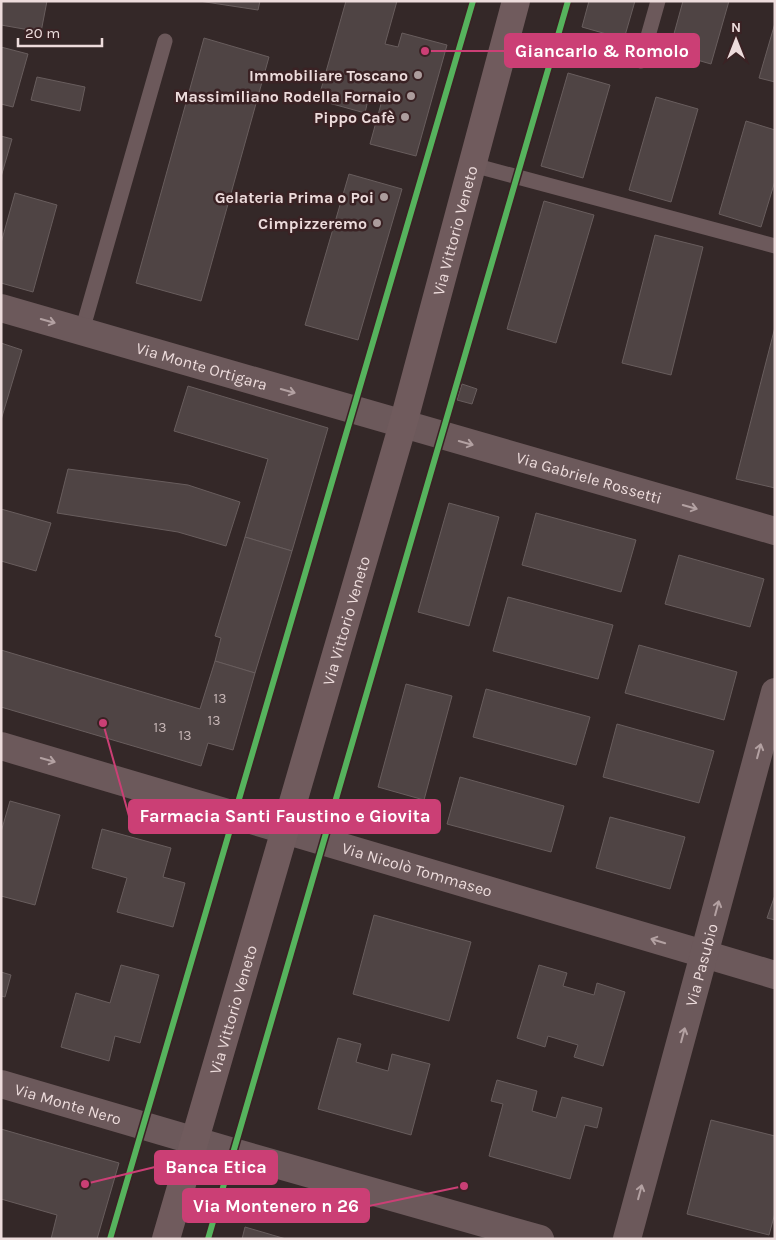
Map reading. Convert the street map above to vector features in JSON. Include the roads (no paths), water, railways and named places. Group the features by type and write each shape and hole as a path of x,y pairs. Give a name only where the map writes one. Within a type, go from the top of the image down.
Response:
{"street":[{"name":"Via Vittorio Veneto","path":"166,1239 403,424 516,1"},
{"name":"Via Monte Ortigara","path":"1,308 403,424"},
{"name":"Via Gabriele Rossetti","path":"403,424 775,531"},
{"name":"Via Pasubio","path":"627,1239 775,692"},
{"name":"Via Nicolò Tommaseo","path":"1,746 775,975"},
{"name":"Via Monte Nero","path":"1,1084 540,1239"}],"lane":[{"path":"641,61 658,1"},
{"path":"82,331 165,41"},
{"path":"473,165 775,246"}],"place":[{"name":"Giancarlo & Romolo","path":"425,51"},
{"name":"Immobiliare Toscano","path":"418,75"},
{"name":"Massimiliano Rodella Fornaio","path":"411,96"},
{"name":"Pippo Cafè","path":"405,117"},
{"name":"Gelateria Prima o Poi","path":"384,197"},
{"name":"Cimpizzeremo","path":"377,223"},
{"name":"Farmacia Santi Faustino e Giovita","path":"103,723"},
{"name":"Banca Etica","path":"85,1184"},
{"name":"Via Montenero n 26","path":"464,1186"}]}
